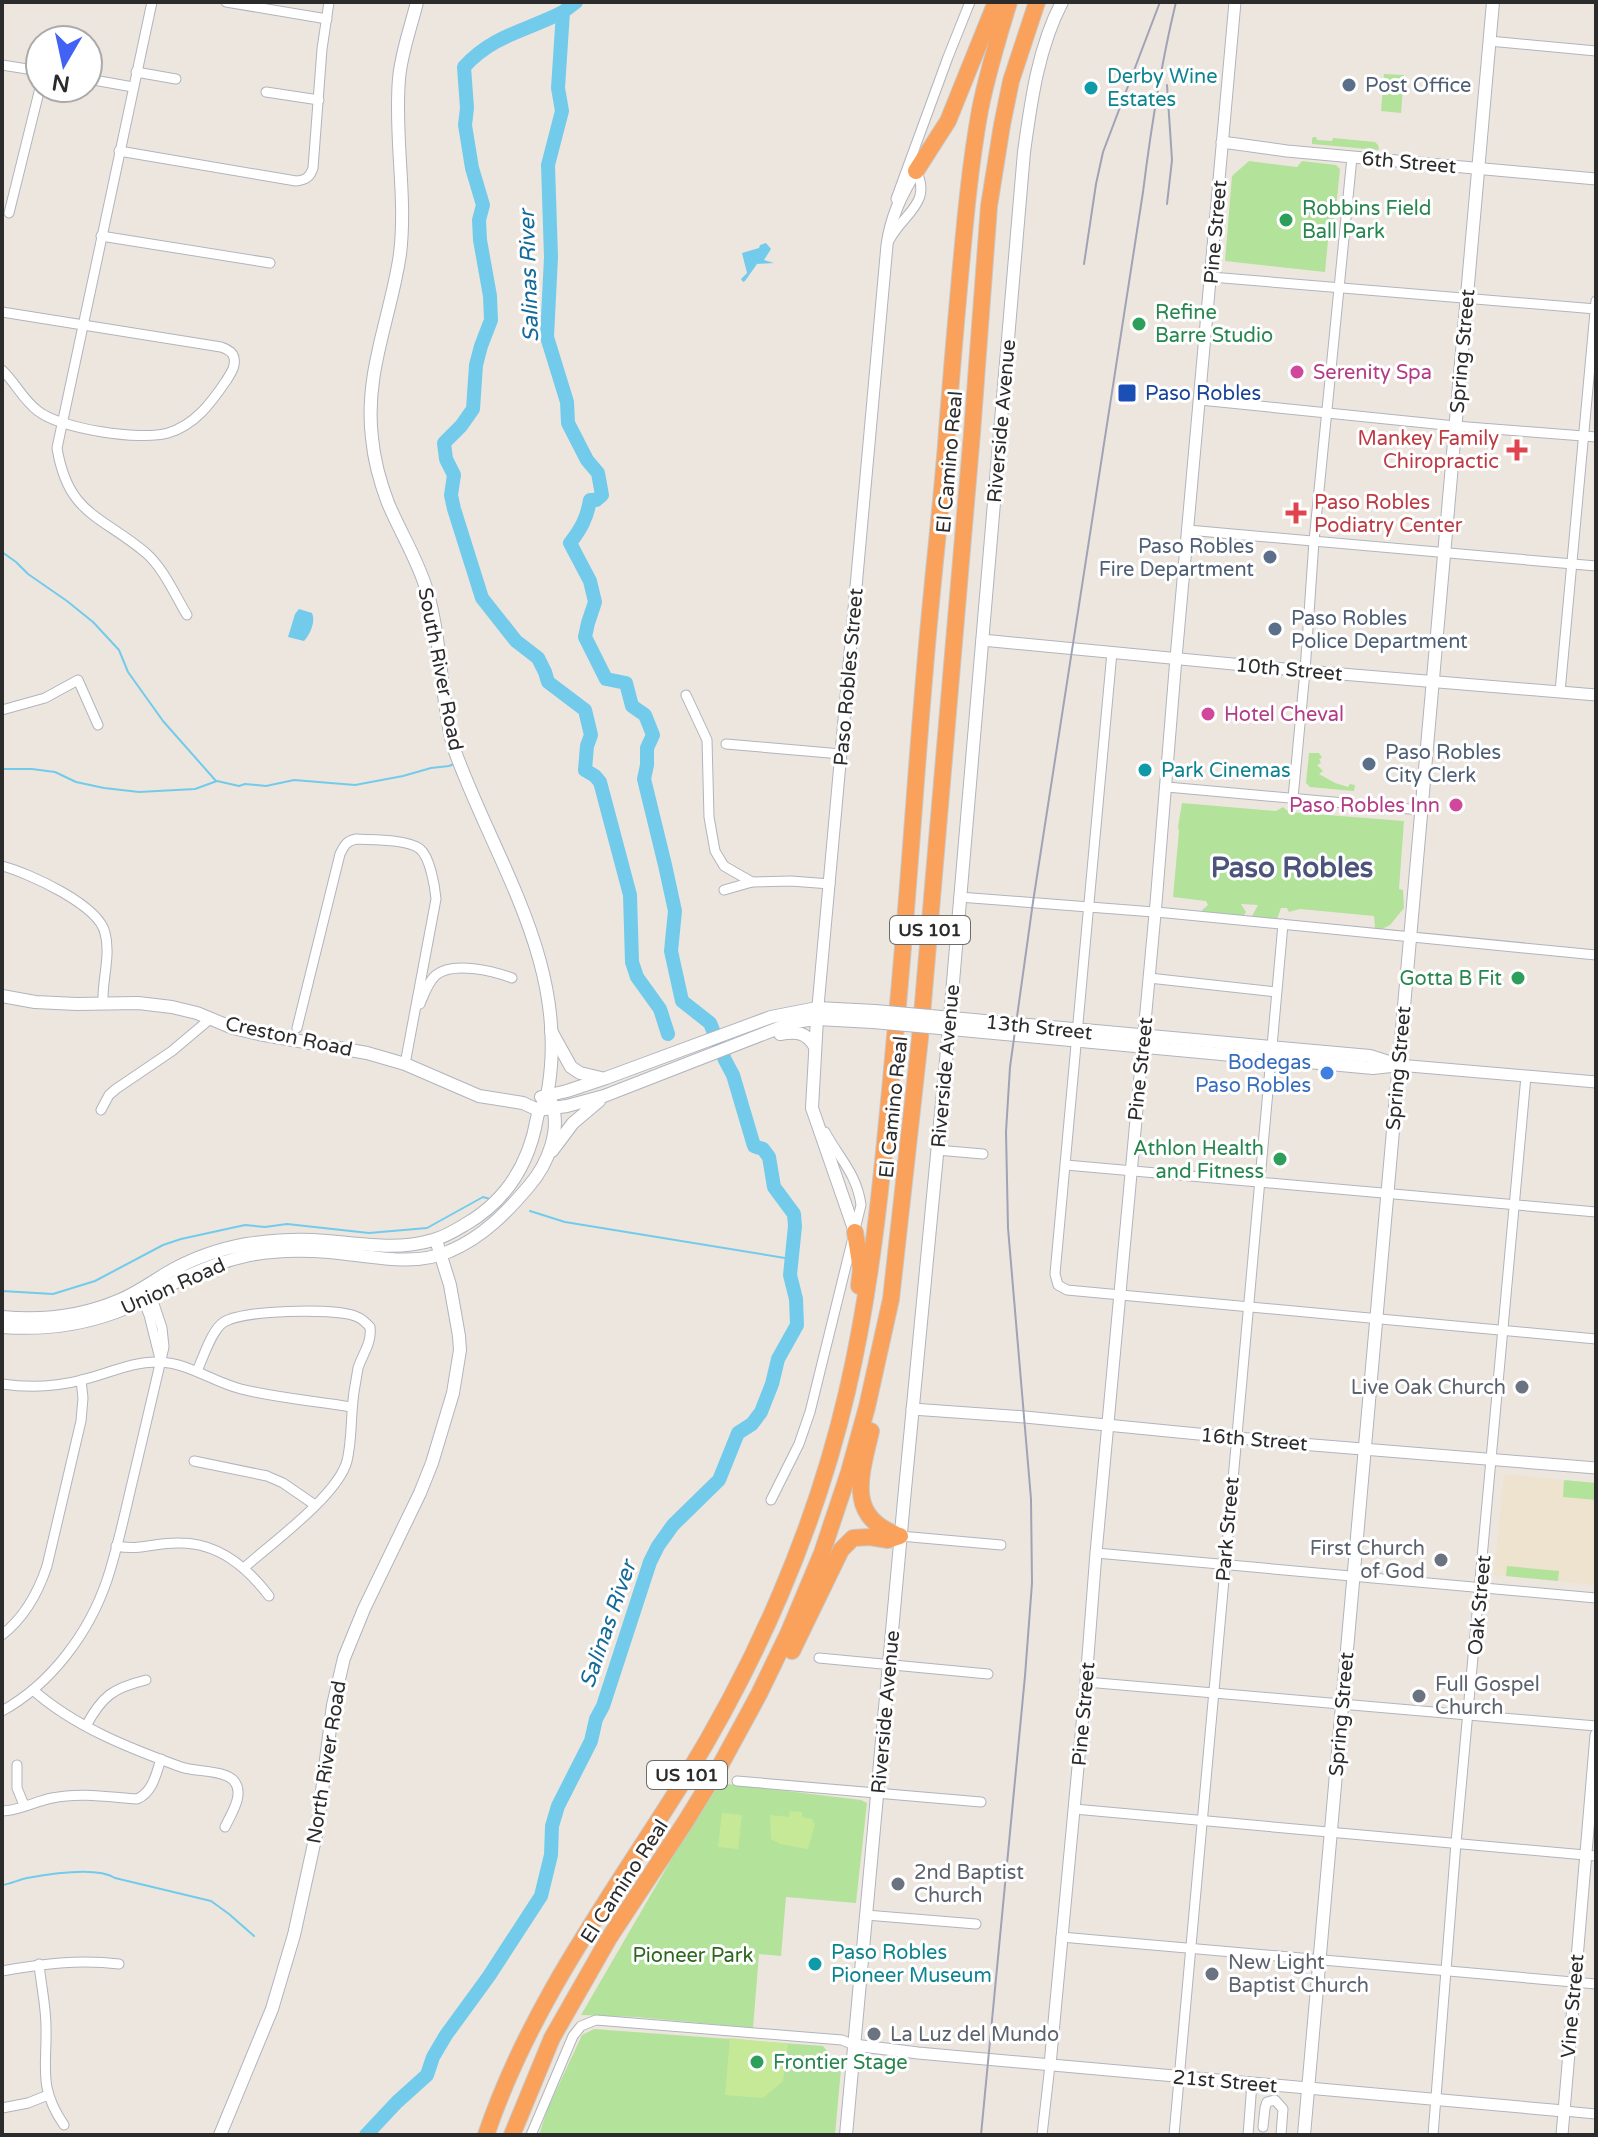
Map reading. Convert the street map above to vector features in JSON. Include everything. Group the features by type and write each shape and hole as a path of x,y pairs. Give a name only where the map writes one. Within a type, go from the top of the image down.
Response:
{"highway":[{"path":"914,163 948,121 996,2"},
{"name":"El Camino Real","path":"486,2135 521,2050 557,1978 684,1779 731,1697 788,1574 811,1513 847,1395 869,1283 877,1222 966,212 981,107 1009,2"},
{"name":"El Camino Real","path":"512,2135 552,2038 609,1938 686,1821 759,1694 822,1553 867,1407 891,1299 922,1023 989,206 1011,81 1037,2"},
{"path":"847,1395 847,1365 861,1269 855,1232"},
{"path":"891,1299 891,1334 866,1454 861,1496 866,1514 872,1521 900,1536"},
{"path":"686,1821 697,1813 748,1731 792,1651 841,1550 853,1538 888,1540 900,1536"}],"main road":[{"name":"South River Road","path":"417,2 399,80 403,218 399,256 370,392 372,441 379,478 419,569 434,613 453,746 536,943 546,978 551,1031 548,1094"},
{"name":"Riverside Avenue","path":"846,2135 949,1024 1024,152 1038,68 1062,2"},
{"name":"Spring Street","path":"1304,2135 1493,2"},
{"name":"Creston Road","path":"2,996 35,1002 151,1004 197,1013 233,1028 367,1053 405,1064 479,1096 523,1103 538,1110"},
{"name":"13th Street","path":"548,1094 567,1091 817,1014 1270,1054 1370,1056 1398,1065"},
{"name":"Paso Robles Street","path":"817,1014 812,1108 855,1232"},
{"path":"772,1027 810,1038 815,1047"},
{"name":"13th Street","path":"608,1095 772,1027"},
{"path":"551,1031 571,1067 580,1073 605,1078"},
{"path":"545,1164 553,1138 555,1116 548,1094"},
{"path":"436,1240 479,1216 508,1189 528,1154 538,1110 548,1094"},
{"name":"Creston Road","path":"523,1103 548,1094"},
{"path":"538,1110 608,1095"},
{"path":"440,1255 468,1242 499,1219 536,1178 573,1123 608,1095"},
{"name":"Union Road","path":"2,1327 45,1329 83,1323 118,1312 168,1272 209,1253 246,1244 312,1240 391,1246 436,1240"},
{"name":"North River Road","path":"220,2135 272,2009 294,1935 317,1830 333,1705 344,1658 420,1493 453,1393 460,1350 459,1336 450,1285 436,1240"},
{"name":"Union Road","path":"2,1317 61,1317 98,1309 211,1266 277,1251 401,1259 440,1255"}],"street":[{"path":"152,2 57,448 60,469 85,509 147,554 187,615"},
{"path":"226,2 327,19"},
{"path":"119,151 304,180 313,168 322,49 329,2"},
{"name":"Paso Robles Street","path":"895,210 970,2"},
{"name":"Pine Street","path":"1042,2135 1167,787 1235,2"},
{"path":"1489,41 1596,51"},
{"path":"2,65 24,68"},
{"path":"136,72 176,79"},
{"path":"104,82 133,87"},
{"path":"266,92 319,100"},
{"path":"9,213 36,104"},
{"name":"6th Street","path":"1222,142 1596,179"},
{"path":"1293,798 1314,541 1352,157"},
{"name":"Paso Robles Street","path":"817,1014 887,245 898,194 914,163"},
{"name":"Paso Robles Street","path":"887,245 897,226 917,207 921,191 914,163"},
{"path":"101,236 270,263"},
{"path":"1211,277 1596,309"},
{"path":"1560,692 1596,301"},
{"path":"2,312 221,347 234,357 233,368 207,409 169,433 150,436 133,436 62,423 38,411 2,370"},
{"path":"1200,400 1596,437"},
{"path":"1188,530 1596,566"},
{"name":"10th Street","path":"982,640 1596,695"},
{"path":"1112,652 1055,1274 1061,1288 1596,1339"},
{"path":"2,710 45,698 78,680 98,725"},
{"path":"686,695 707,740 709,817 715,851 724,866 752,882"},
{"path":"726,744 841,754"},
{"path":"1167,787 1421,810"},
{"path":"297,1028 340,854 349,840 409,844 424,853 436,899 405,1064"},
{"path":"2,866 51,887 98,917 106,935 103,1002"},
{"path":"724,890 752,882 830,884"},
{"path":"959,897 1155,912 1596,955"},
{"name":"Park Street","path":"1174,2135 1283,924"},
{"path":"414,1018 432,980 440,972 475,969 512,978"},
{"path":"1149,978 1276,992"},
{"path":"101,1110 116,1089 172,1051 210,1019"},
{"name":"13th Street","path":"1398,1065 1596,1082"},
{"name":"Oak Street","path":"1433,2135 1456,1843 1526,1076"},
{"name":"Paso Robles Street","path":"771,1500 799,1444 810,1412 861,1205 854,1176 832,1145 812,1108"},
{"path":"937,1150 983,1154"},
{"path":"1066,1165 1596,1212"},
{"name":"Paso Robles Street","path":"846,1204 849,1252"},
{"path":"2,1711 33,1690 57,1665 85,1627 101,1595 161,1362 145,1293"},
{"path":"197,1371 213,1335 224,1322 272,1312 301,1311 350,1314 360,1317 370,1327 371,1335 358,1369 351,1407 346,1464 338,1481 245,1567"},
{"path":"2,1384 24,1388 50,1386 128,1366 161,1362 197,1371 242,1389 351,1407"},
{"path":"2,1635 29,1606 47,1566 81,1421 81,1380"},
{"name":"16th Street","path":"912,1409 1596,1468"},
{"path":"194,1461 267,1476 315,1505"},
{"path":"900,1536 1001,1545"},
{"path":"116,1546 130,1549 180,1543 197,1545 228,1556 245,1567 269,1596"},
{"path":"1096,1553 1596,1598"},
{"path":"819,1658 988,1674"},
{"path":"86,1726 107,1695 123,1686 146,1680"},
{"path":"1086,1682 1596,1726"},
{"path":"33,1690 86,1726 161,1759 198,1772 230,1776 237,1783 239,1792 225,1827"},
{"name":"Vine Street","path":"1562,2135 1574,1982 1590,1856 1596,1735"},
{"path":"2,1811 78,1794 137,1799 150,1790 161,1759"},
{"path":"17,1765 17,1788 24,1805"},
{"path":"737,1781 981,1802"},
{"path":"1074,1809 1590,1856"},
{"path":"866,1915 976,1924"},
{"path":"1061,1937 1596,1984"},
{"path":"2,1971 39,1964 95,1961 119,1964"},
{"path":"39,1964 46,2023 44,2068 48,2095 64,2125"},
{"path":"531,2135 573,2036 581,2026 596,2020 842,2040 854,2045"},
{"name":"21st Street","path":"854,2045 1596,2114"},
{"path":"1248,2135 1252,2083"},
{"path":"1281,2135 1285,2086"},
{"path":"2,2108 48,2095"},
{"path":"1263,2127 1267,2102 1275,2100 1283,2109"}],"shaded area":[{"path":"1504,1474 1596,1483 1596,1585 1494,1575"}],"green space":[{"path":"1384,74 1404,75 1401,113 1381,111"},
{"path":"1316,137 1317,140 1332,141 1333,138 1375,142 1379,150 1312,144 1312,138"},
{"path":"1249,161 1297,167 1302,161 1336,165 1340,169 1335,218 1330,220 1325,272 1225,261 1232,176"},
{"path":"1309,753 1319,753 1322,758 1317,765 1323,771 1319,774 1348,787 1355,785 1354,791 1310,787 1306,783"},
{"path":"1182,803 1276,811 1283,807 1289,812 1404,821 1399,889 1403,890 1404,908 1390,925 1380,930 1375,928 1374,916 1300,909 1289,912 1287,908 1281,908 1277,919 1251,918 1258,905 1241,904 1246,912 1242,918 1221,914 1210,919 1202,910 1208,905 1206,901 1173,897"},
{"path":"1564,1480 1596,1483 1596,1500 1563,1497"},
{"path":"1507,1566 1559,1571 1558,1581 1506,1576"},
{"name":"Pioneer Park","path":"720,1783 867,1803 856,1903 786,1897 781,1956 759,1954 753,2028 581,2015 678,1848"},
{"path":"790,1811 802,1812 802,1817 812,1819 815,1824 808,1849 780,1844 771,1839 770,1815 789,1817"},
{"path":"722,1813 742,1815 738,1849 718,1847"},
{"path":"594,2029 823,2046 841,2069 835,2135 539,2135 547,2110 582,2035"},
{"name":"Frontier Stage","path":"730,2038 788,2044 783,2081 763,2098 725,2095"}],"water":[{"path":"766,243 771,249 764,260 774,263 757,264 743,282 741,279 747,273 742,253"},
{"path":"299,609 313,616 312,628 304,641 288,637"}],"waterway":[{"name":"Salinas River","path":"366,2135 427,2075 446,2035 541,1896 558,1806 591,1741 650,1562 673,1525 719,1480 738,1433 752,1424 761,1412 778,1359 797,1325 796,1299 790,1275 794,1214 774,1187 769,1157 763,1149 754,1146 733,1075 710,1023 682,1001 671,951 675,911 644,779 647,748 653,735 645,715 632,706 626,683 606,679 585,637 595,602 590,581 570,543 583,523 590,500 602,495 598,473 587,460 568,423 567,402 547,337 551,257 548,165 562,111 558,88 563,12 576,2"},
{"name":"Salinas River","path":"563,12 498,41 464,67 465,125 472,168 483,205 479,220 480,240 491,320 476,365 473,409 444,443 446,459 454,475 451,495 454,509 482,598 516,641 538,658 548,682 585,710 591,735 585,770 600,782 630,895 632,962 637,977 660,1009 668,1034"},
{"path":"2,552 93,622 119,650 128,672 163,721 216,781"},
{"path":"2,769 55,772 76,782 139,792 195,789 217,781 239,786 266,786 294,780 355,785 456,763"},
{"path":"2,1291 53,1294 95,1281 163,1245 245,1225 265,1227 287,1224 369,1233 427,1228 483,1197 490,1199"},
{"path":"530,1211 565,1222 791,1259"},
{"path":"2,1885 60,1873 107,1874 211,1901 254,1936"}],"railway":[{"path":"1084,264 1103,152 1160,2"},
{"path":"981,2135 1032,1583 1031,1499 1008,1228 1006,1132 1010,1067 1153,120 1176,2"},
{"path":"1167,85 1172,160 1167,204"}],"place":[{"name":"Post Office","path":"1349,85"},
{"name":"Derby Wine Estates","path":"1091,88"},
{"name":"Robbins Field Ball Park","path":"1286,220"},
{"name":"Refine Barre Studio","path":"1139,324"},
{"name":"Serenity Spa","path":"1297,372"},
{"name":"Paso Robles","path":"1127,393"},
{"name":"Mankey Family Chiropractic","path":"1517,450"},
{"name":"Paso Robles Podiatry Center","path":"1296,513"},
{"name":"Paso Robles Fire Department","path":"1270,557"},
{"name":"Paso Robles Police Department","path":"1275,629"},
{"name":"Hotel Cheval","path":"1208,714"},
{"name":"Paso Robles City Clerk","path":"1369,764"},
{"name":"Park Cinemas","path":"1145,770"},
{"name":"Paso Robles Inn","path":"1456,805"},
{"name":"Gotta B Fit","path":"1518,978"},
{"name":"Bodegas Paso Robles","path":"1327,1073"},
{"name":"Athlon Health and Fitness","path":"1280,1159"},
{"name":"Live Oak Church","path":"1522,1387"},
{"name":"First Church of God","path":"1441,1560"},
{"name":"Full Gospel Church","path":"1419,1696"},
{"name":"2nd Baptist Church","path":"898,1884"},
{"name":"Paso Robles Pioneer Museum","path":"815,1964"},
{"name":"New Light Baptist Church","path":"1212,1974"},
{"name":"La Luz del Mundo","path":"874,2034"},
{"name":"Frontier Stage","path":"757,2062"}],"district":[{"name":"Paso Robles","path":"1292,867"}]}
